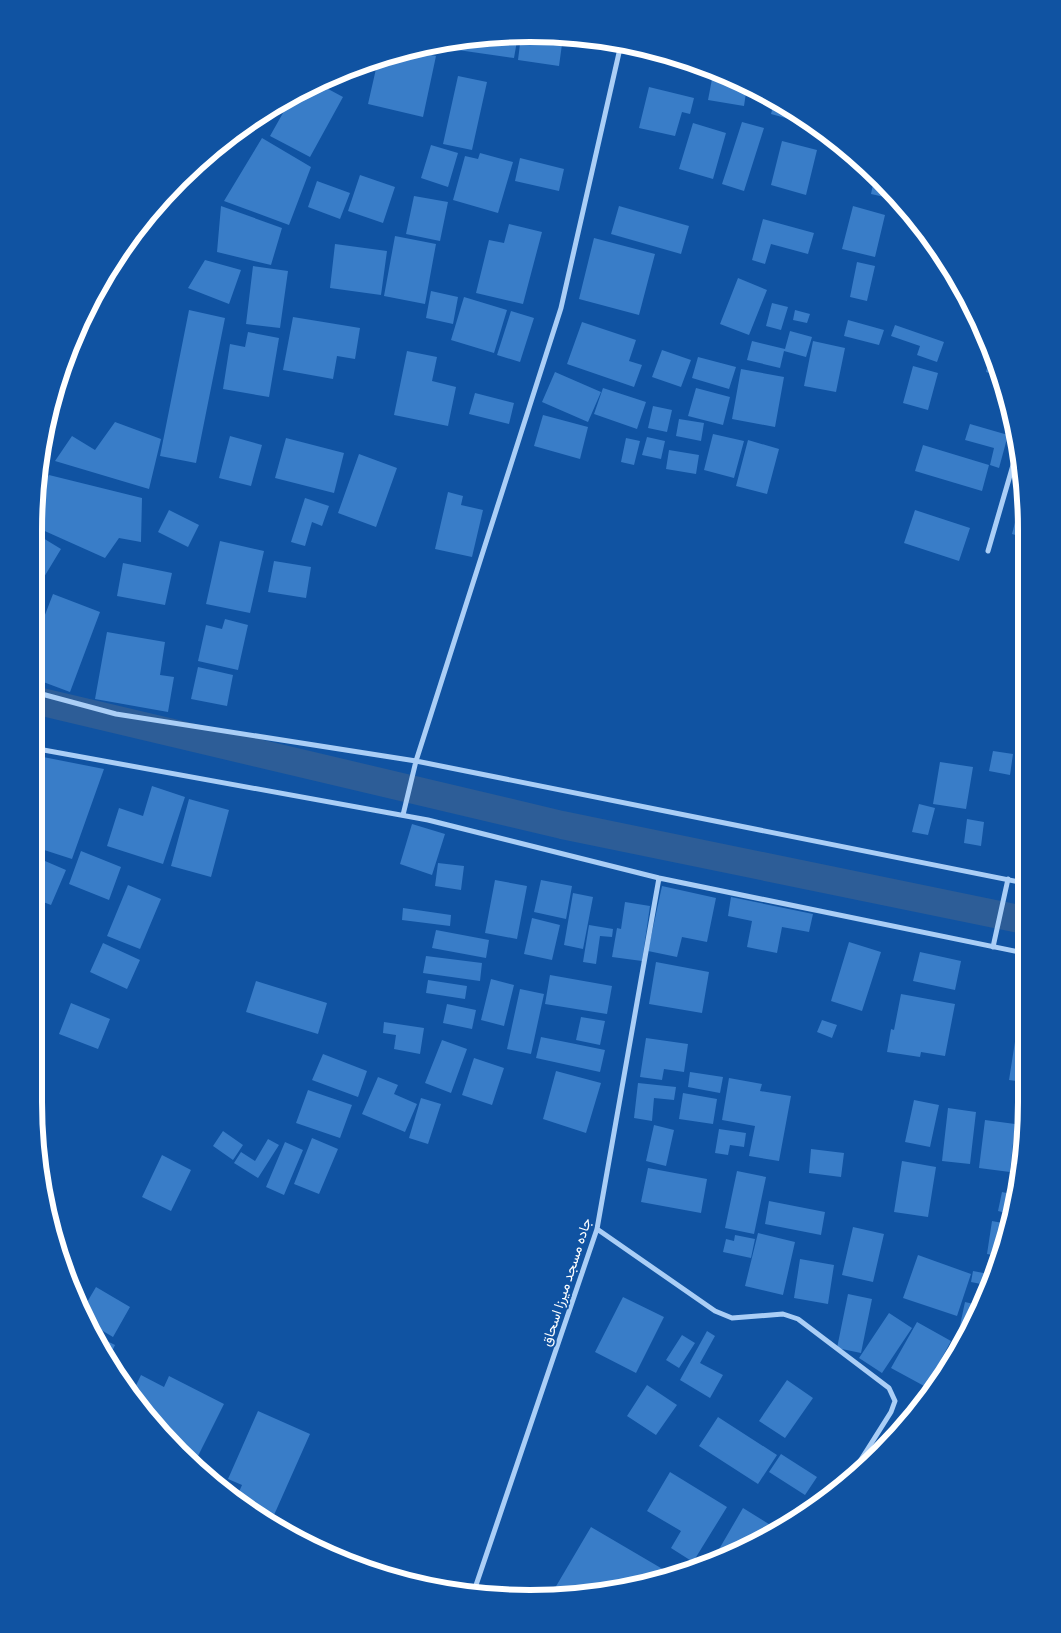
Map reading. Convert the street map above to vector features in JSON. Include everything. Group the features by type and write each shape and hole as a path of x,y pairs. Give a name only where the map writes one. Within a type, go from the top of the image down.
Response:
{"street":[{"path":"403,815 416,761 561,308 619,51"},
{"path":"988,551 1013,464"},
{"path":"42,694 116,714 416,761 1018,882"},
{"path":"42,750 428,820 658,878 1018,952"},
{"name":"جاده مسجد ميرزا اسحاق","path":"476,1587 597,1229 658,878"},
{"path":"993,947 1008,879"},
{"path":"597,1229 715,1311 732,1318 783,1314 798,1319 889,1388 895,1400 891,1412 859,1463"}],"building":[{"path":"517,43 514,58 453,49"},
{"path":"520,43 562,44 559,66 518,60"},
{"path":"426,54 436,56 423,117 368,104 376,67"},
{"path":"458,76 487,82 472,150 443,144"},
{"path":"712,79 746,93 744,106 708,100"},
{"path":"649,87 694,98 690,114 682,112 675,136 639,128"},
{"path":"326,88 343,97 310,157 270,136 285,109 315,93"},
{"path":"773,107 794,120 771,114"},
{"path":"742,122 764,128 744,191 722,184"},
{"path":"693,123 726,133 713,179 679,169"},
{"path":"262,138 311,167 289,225 224,201"},
{"path":"782,141 817,150 806,195 771,185"},
{"path":"431,145 458,153 448,187 421,178"},
{"path":"480,153 513,162 498,213 453,200 465,156 478,159"},
{"path":"520,158 564,169 559,191 515,181"},
{"path":"360,175 395,187 383,223 348,211"},
{"path":"317,181 350,193 340,219 308,207"},
{"path":"873,183 887,198 871,194"},
{"path":"414,196 448,202 440,241 406,234"},
{"path":"221,206 282,228 271,265 217,252"},
{"path":"619,206 689,226 681,254 611,234"},
{"path":"853,206 885,215 875,257 842,249"},
{"path":"763,219 814,233 808,254 771,244 765,264 752,260"},
{"path":"509,224 542,232 523,304 476,293 489,240 504,243"},
{"path":"395,236 436,244 425,304 384,296"},
{"path":"594,238 655,254 639,315 579,299"},
{"path":"335,244 387,251 381,295 330,288"},
{"path":"205,260 241,270 229,304 188,288"},
{"path":"857,262 875,266 867,301 850,297"},
{"path":"253,266 288,271 280,328 246,324"},
{"path":"738,278 767,290 749,335 720,324"},
{"path":"431,291 458,297 453,324 426,318"},
{"path":"464,297 507,310 494,353 451,340"},
{"path":"772,303 788,307 781,330 766,326"},
{"path":"189,310 225,318 196,463 160,456"},
{"path":"795,310 810,314 807,323 793,320"},
{"path":"511,311 534,318 520,362 497,355"},
{"path":"293,317 360,328 355,359 337,356 333,379 283,370"},
{"path":"848,320 884,330 879,345 844,336"},
{"path":"582,322 636,340 629,361 642,365 634,387 567,364"},
{"path":"895,325 944,342 937,362 917,355 920,346 891,336"},
{"path":"790,331 812,337 806,357 784,351 780,368 747,360 752,341 785,349"},
{"path":"248,332 279,338 269,397 223,389 230,344 245,347"},
{"path":"813,341 845,348 836,392 804,386"},
{"path":"662,350 691,360 681,387 652,377"},
{"path":"407,351 437,357 432,381 456,387 448,426 394,415"},
{"path":"698,357 736,367 729,389 692,378"},
{"path":"988,362 993,374 986,372"},
{"path":"913,366 938,373 928,410 903,403"},
{"path":"741,369 784,377 775,427 732,419"},
{"path":"555,372 601,392 588,422 542,402"},
{"path":"603,388 646,402 637,429 594,414"},
{"path":"696,388 730,397 723,425 688,416"},
{"path":"475,393 514,403 509,424 469,414"},
{"path":"653,406 672,410 667,432 648,428"},
{"path":"543,415 588,427 580,459 534,446"},
{"path":"679,419 704,423 701,441 676,436"},
{"path":"115,422 161,439 149,489 55,461 72,436 95,450"},
{"path":"970,424 1008,435 999,468 990,465 994,448 965,440"},
{"path":"713,434 744,441 734,478 704,470"},
{"path":"230,436 262,445 251,486 219,478"},
{"path":"647,437 665,441 661,459 642,455"},
{"path":"286,438 344,453 334,493 275,478"},
{"path":"626,438 640,441 634,465 621,462"},
{"path":"748,440 779,449 767,494 736,486"},
{"path":"923,445 989,465 982,491 915,471"},
{"path":"669,450 699,455 696,474 666,469"},
{"path":"359,454 397,468 376,527 338,513"},
{"path":"49,475 142,498 141,542 119,538 105,558 42,530 46,480"},
{"path":"448,492 463,496 461,505 483,510 472,557 435,549"},
{"path":"305,498 329,506 322,526 312,522 305,546 291,542"},
{"path":"169,510 199,525 188,547 158,532"},
{"path":"915,510 970,528 959,561 904,543"},
{"path":"1017,513 1018,536 1012,534"},
{"path":"42,537 61,549 42,580"},
{"path":"220,541 264,551 250,613 206,604"},
{"path":"274,561 311,567 306,598 268,592"},
{"path":"123,563 172,573 165,605 117,596"},
{"path":"53,594 100,612 70,692 42,682 42,623"},
{"path":"225,619 248,625 238,670 198,661 206,625 222,629"},
{"path":"107,632 165,642 160,675 174,677 168,712 95,699"},
{"path":"198,667 233,675 227,706 191,699"},
{"path":"993,751 1013,754 1010,775 989,771"},
{"path":"42,757 104,769 72,859 42,849"},
{"path":"940,762 973,767 966,809 933,804"},
{"path":"152,786 185,797 163,864 107,846 119,808 143,816"},
{"path":"189,799 229,810 211,877 171,866"},
{"path":"919,804 935,808 928,835 912,832"},
{"path":"967,819 984,822 981,846 964,843"},
{"path":"412,824 445,834 432,875 400,864"},
{"path":"81,851 121,867 109,900 69,884"},
{"path":"42,860 66,870 51,905 42,902"},
{"path":"438,863 464,866 461,890 435,886"},
{"path":"495,880 527,886 517,939 485,933"},
{"path":"541,880 572,886 566,919 534,912"},
{"path":"128,885 161,899 140,949 107,936"},
{"path":"662,886 716,898 707,942 682,937 677,957 648,951"},
{"path":"573,893 593,897 583,949 564,945"},
{"path":"731,897 813,914 809,932 782,927 777,953 747,947 752,921 728,916"},
{"path":"625,902 650,906 642,961 612,957 617,928 621,929"},
{"path":"403,908 451,915 450,926 402,920"},
{"path":"532,918 560,925 552,960 524,954"},
{"path":"589,925 613,929 612,937 600,936 596,964 583,962"},
{"path":"436,930 489,940 486,958 432,948"},
{"path":"849,942 881,952 862,1011 831,1001"},
{"path":"103,943 140,960 127,989 90,972"},
{"path":"920,952 961,961 955,990 913,981"},
{"path":"426,956 482,963 480,981 423,973"},
{"path":"656,962 709,972 702,1013 649,1004"},
{"path":"550,975 612,986 607,1014 545,1004"},
{"path":"491,979 514,985 504,1026 481,1020"},
{"path":"428,980 467,986 465,999 426,993"},
{"path":"256,981 327,1003 318,1034 246,1012"},
{"path":"520,989 544,994 531,1054 507,1049"},
{"path":"901,994 955,1004 945,1056 921,1052 920,1057 887,1052 891,1029 894,1030"},
{"path":"71,1003 110,1019 98,1049 59,1034"},
{"path":"447,1004 476,1010 472,1029 443,1023"},
{"path":"581,1017 605,1021 600,1045 576,1040"},
{"path":"822,1020 837,1025 832,1038 817,1032"},
{"path":"384,1022 424,1028 420,1054 394,1049 396,1035 383,1033"},
{"path":"1017,1029 1018,1081 1009,1080"},
{"path":"541,1037 605,1050 600,1072 536,1058"},
{"path":"646,1038 688,1044 684,1072 664,1069 662,1080 640,1077"},
{"path":"442,1040 467,1049 451,1093 425,1083"},
{"path":"323,1054 367,1071 358,1097 312,1080"},
{"path":"474,1058 504,1068 492,1105 462,1095"},
{"path":"556,1071 601,1083 586,1133 543,1119"},
{"path":"690,1072 723,1077 720,1093 688,1087"},
{"path":"378,1077 398,1085 394,1094 417,1104 405,1132 362,1114"},
{"path":"729,1078 762,1084 760,1091 791,1096 779,1161 749,1156 755,1126 722,1120"},
{"path":"638,1083 676,1087 674,1100 654,1098 652,1121 634,1118"},
{"path":"308,1090 352,1105 340,1138 296,1123"},
{"path":"683,1093 717,1099 713,1124 679,1119"},
{"path":"421,1098 441,1104 428,1144 409,1138"},
{"path":"914,1100 939,1105 930,1147 905,1142"},
{"path":"948,1108 976,1112 970,1164 942,1161"},
{"path":"985,1120 1015,1124 1010,1172 979,1168"},
{"path":"654,1125 674,1130 666,1166 646,1161"},
{"path":"1017,1126 1014,1166 1012,1174"},
{"path":"719,1129 746,1133 744,1147 730,1145 728,1155 715,1153"},
{"path":"223,1131 243,1145 233,1160 213,1146"},
{"path":"312,1138 338,1149 319,1194 294,1184"},
{"path":"268,1139 279,1145 258,1178 234,1163 241,1152 255,1161"},
{"path":"285,1142 303,1150 284,1195 266,1187"},
{"path":"811,1149 844,1153 841,1177 809,1173"},
{"path":"162,1155 191,1170 171,1211 142,1197"},
{"path":"902,1161 936,1167 928,1217 894,1212"},
{"path":"648,1168 707,1179 701,1213 641,1202"},
{"path":"737,1171 766,1177 754,1234 725,1228"},
{"path":"1002,1192 1010,1194 1006,1213 998,1211"},
{"path":"769,1201 825,1212 821,1235 765,1224"},
{"path":"992,1221 1003,1223 994,1255 987,1254"},
{"path":"853,1227 884,1234 873,1282 842,1275"},
{"path":"758,1233 795,1242 783,1295 745,1286"},
{"path":"735,1235 755,1239 751,1258 723,1252 726,1239 734,1241"},
{"path":"918,1255 971,1274 957,1316 903,1298"},
{"path":"800,1259 834,1265 828,1304 794,1298"},
{"path":"973,1271 987,1274 983,1284 971,1282"},
{"path":"96,1287 130,1307 113,1337 99,1329 86,1303"},
{"path":"848,1294 872,1299 861,1353 837,1348"},
{"path":"623,1297 664,1317 636,1373 595,1352"},
{"path":"965,1302 974,1304 962,1330 959,1330"},
{"path":"889,1313 912,1328 882,1373 859,1358"},
{"path":"917,1322 951,1341 926,1387 891,1368"},
{"path":"707,1331 715,1336 700,1363 723,1375 710,1398 680,1380"},
{"path":"682,1335 695,1343 679,1368 666,1360"},
{"path":"105,1340 115,1345 112,1352"},
{"path":"141,1375 164,1387 169,1376 224,1404 197,1458 185,1448 135,1388"},
{"path":"787,1380 813,1398 785,1438 759,1421"},
{"path":"647,1385 677,1405 656,1435 627,1416"},
{"path":"258,1411 310,1434 273,1517 238,1494 242,1485 228,1479"},
{"path":"718,1417 777,1455 758,1484 699,1446"},
{"path":"781,1454 817,1477 805,1495 769,1472"},
{"path":"670,1472 727,1507 693,1562 671,1548 681,1531 647,1511"},
{"path":"743,1508 772,1526 746,1540 717,1553"},
{"path":"591,1527 666,1571 626,1581 594,1586 555,1588"}],"waterway":[{"path":"42,702 562,825 1018,919"}]}
